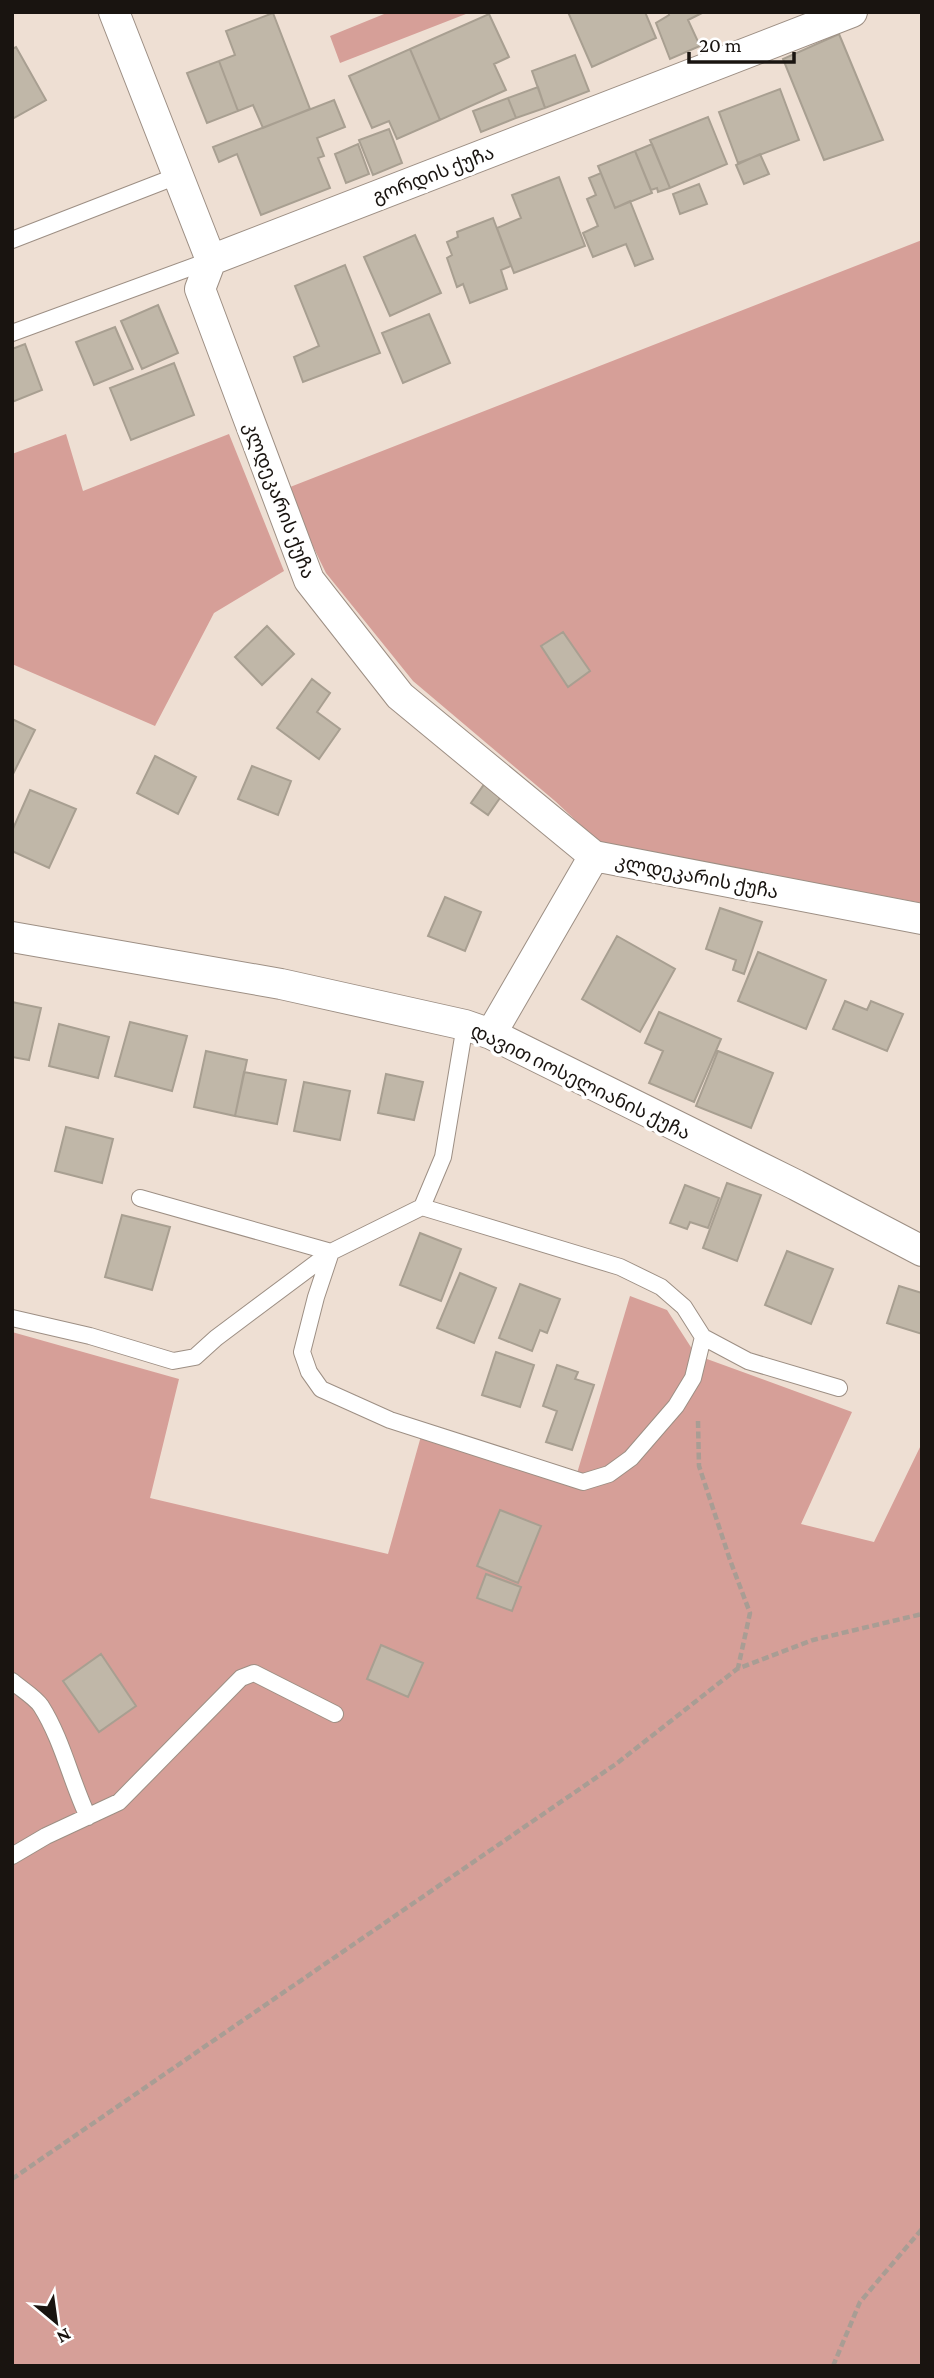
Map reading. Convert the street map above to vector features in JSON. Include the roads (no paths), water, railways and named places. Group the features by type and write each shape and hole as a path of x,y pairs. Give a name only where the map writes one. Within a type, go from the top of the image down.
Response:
{"street":[{"path":"114,12 211,260"},
{"name":"გორდის ქუჩა","path":"211,260 852,12"},
{"name":"კლდეკარის ქუჩა","path":"211,260 200,289 309,580 400,696 594,856 922,919"},
{"path":"478,1030 594,856"},
{"name":"დავით იოსელიანის ქუჩა","path":"12,937 281,984 478,1030 796,1185 922,1251"}],"lane":[{"path":"12,240 177,176"},
{"name":"გორდის ქუჩა","path":"12,333 211,260"},
{"path":"12,1318 90,1336 173,1362 195,1357 216,1338 331,1252 422,1207 443,1157 478,1030"},
{"path":"140,1198 331,1252"},
{"path":"422,1207 620,1267 661,1287 684,1307 703,1337 748,1362 839,1388"},
{"path":"331,1252 302,1352 309,1372 321,1389 390,1420 583,1482 609,1474 631,1458 676,1406 693,1378 703,1337"},
{"path":"12,1856 46,1836 119,1802 241,1678 254,1673 335,1714"},
{"path":"12,1681 40,1704 88,1817"}]}
